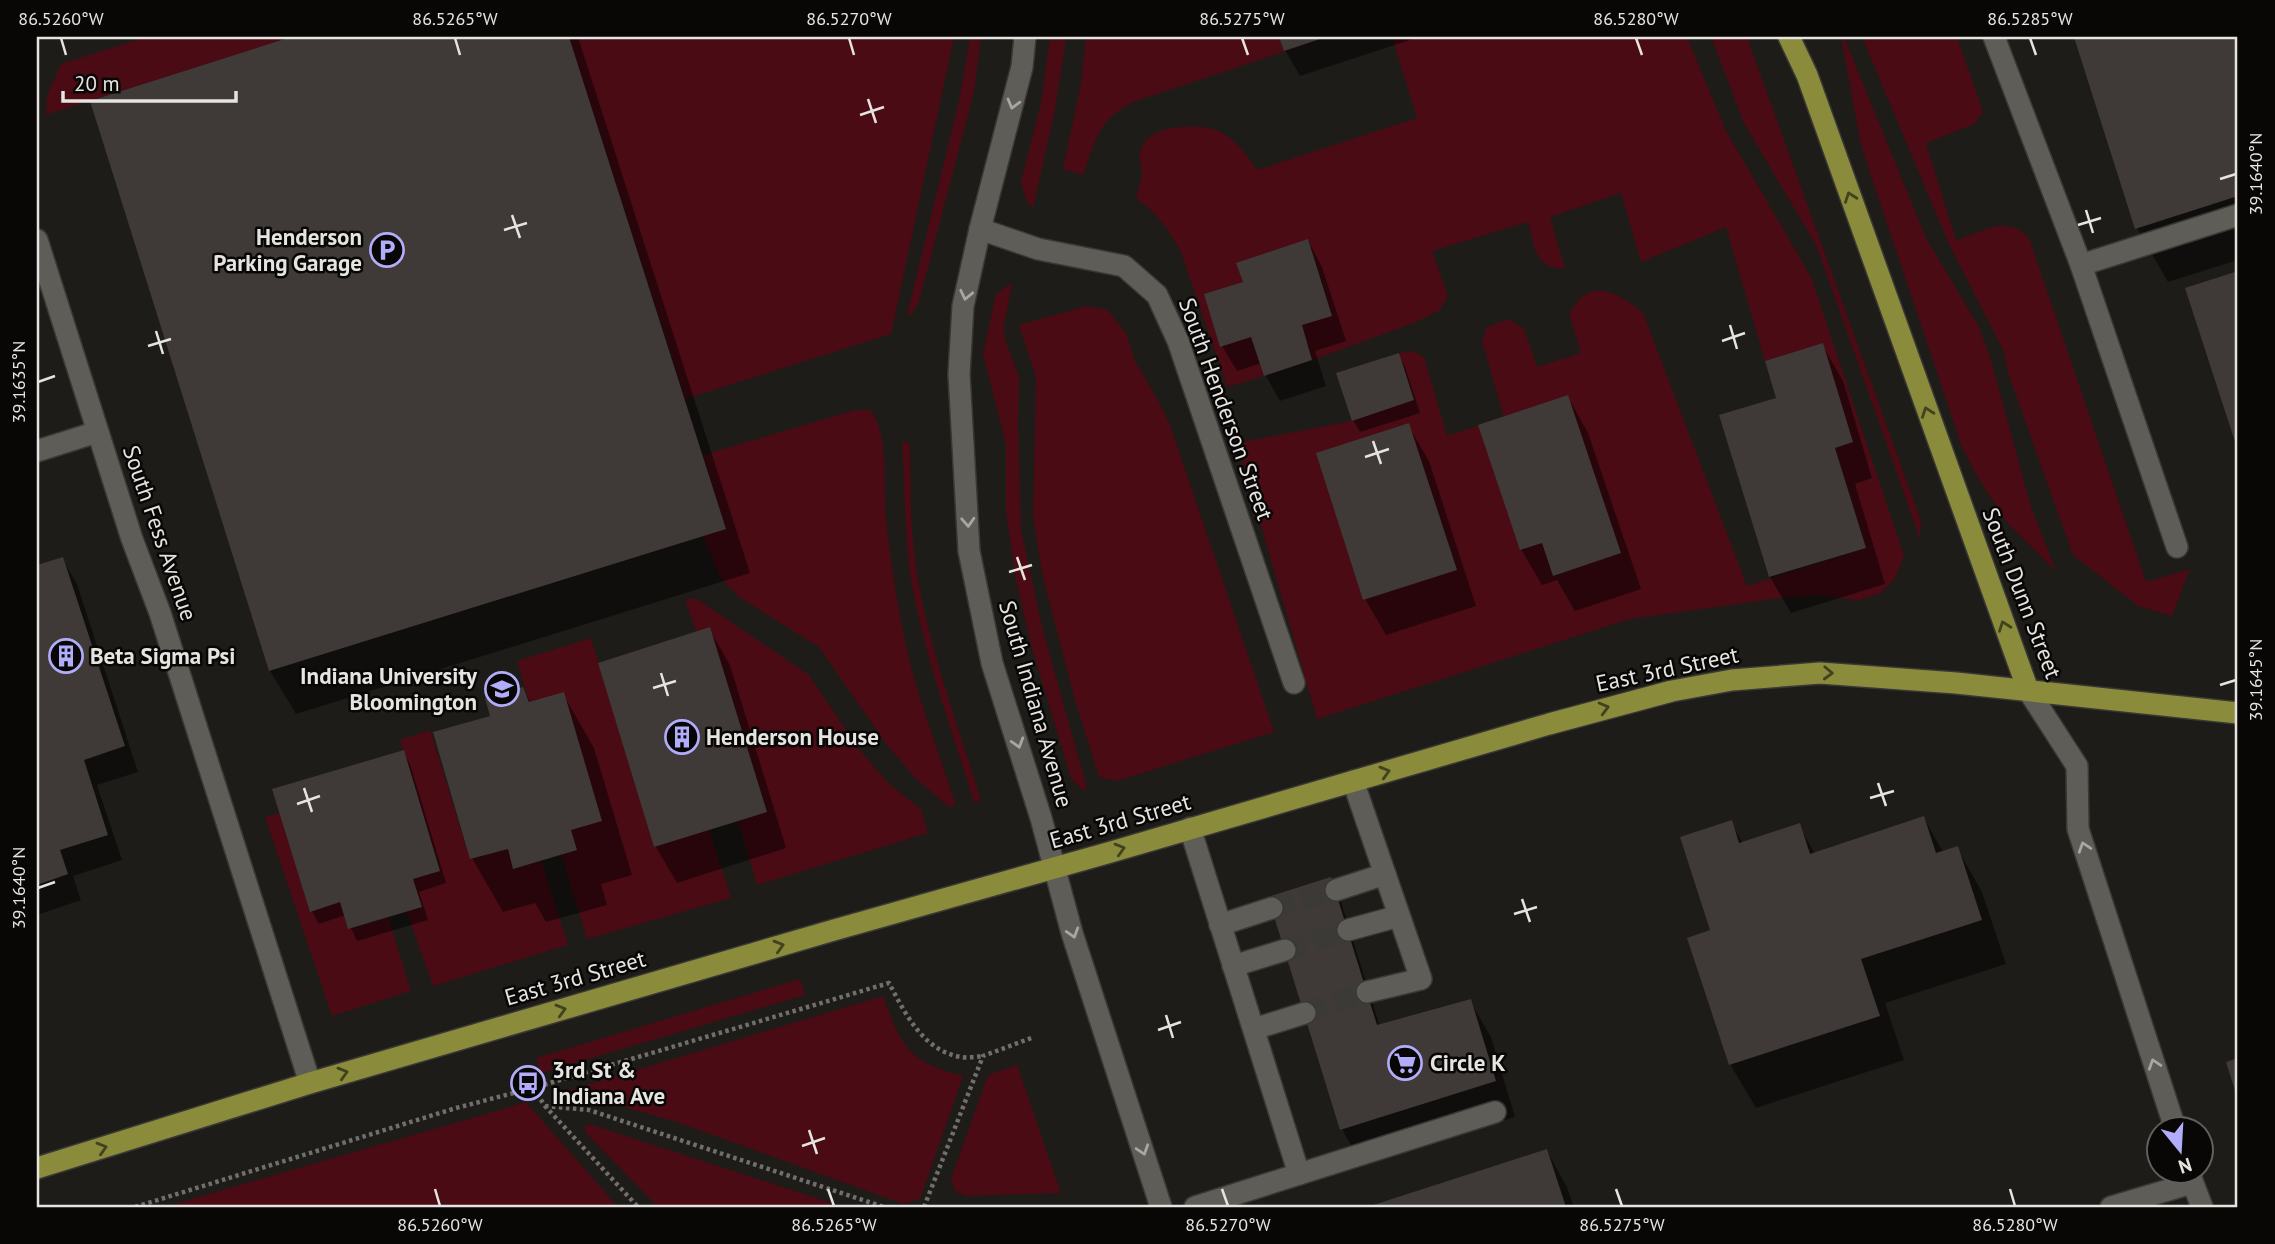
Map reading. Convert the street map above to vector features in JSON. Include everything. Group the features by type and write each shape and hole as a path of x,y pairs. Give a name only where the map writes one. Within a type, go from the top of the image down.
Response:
{"main road":[{"name":"South Dunn Street","path":"1789,37 1807,75 2028,690"},
{"name":"East 3rd Street","path":"37,1168 310,1083 1598,710 1672,691 1732,680 1820,673 2028,690 2238,713"}],"street":[{"name":"South Indiana Avenue","path":"1025,37 1023,67 980,229 963,306 959,374 969,551 992,663 1041,818 1076,946 1161,1207"},
{"path":"1994,37 2081,265 2176,547"},
{"path":"2081,265 2238,215"},
{"name":"South Henderson Street","path":"980,229 1038,249 1124,266 1157,295 1178,341 1294,683"},
{"name":"South Fess Avenue","path":"37,240 310,1083"},
{"path":"37,451 97,432"},
{"name":"South Dunn Street","path":"2028,690 2077,766 2078,829 2170,1114"},
{"path":"1353,781 1421,979 1367,992"},
{"path":"1189,828 1300,1174"},
{"path":"1336,890 1385,874"},
{"path":"1220,925 1272,908"},
{"path":"1348,930 1399,916"},
{"path":"1233,966 1285,950"},
{"path":"1254,1029 1304,1013"},
{"path":"1195,1207 1495,1112"},
{"path":"2111,1207 2172,1184"},
{"path":"2193,1184 2202,1207"}],"path":[{"path":"135,1207 442,1112 533,1088 889,983 909,1019 928,1043 960,1057 983,1056 1034,1037"},
{"path":"924,1207 983,1056"},
{"path":"533,1088 545,1105 638,1207"},
{"path":"545,1105 589,1110 884,1207"}],"shaded area":[{"path":"146,37 291,37 46,115 47,96 61,64"},
{"path":"569,37 954,37 891,334 685,399"},
{"path":"970,37 981,37 974,92 919,302 912,314 907,315 959,101"},
{"path":"1050,37 1065,37 1065,44 1055,110 1033,208 1027,202 1021,182 1041,103"},
{"path":"1086,37 1328,37 1133,102 1121,109 1099,132 1083,175 1063,169 1081,84"},
{"path":"1392,37 1687,37 1726,131 1811,277 1904,556 1894,580 1879,594 1858,600 1817,595 1780,598 1630,619 1317,719 1237,443 1352,421 1414,400 1399,353 1413,351 1424,357 1447,436 1504,417 1482,341 1487,327 1509,319 1524,329 1537,367 1581,353 1569,314 1581,298 1590,292 1615,294 1643,313 1747,586 1866,548 1835,448 1853,441 1823,344 1765,361 1726,227 1641,262 1621,193 1550,217 1565,269 1547,265 1537,255 1528,222 1432,251 1448,296 1440,310 1414,323 1312,360 1302,325 1332,315 1309,240 1237,263 1243,282 1205,294 1251,337 1264,376 1227,387 1181,252 1162,222 1136,198 1142,175 1142,146 1147,139 1166,129 1213,129 1232,139 1257,170 1417,118"},
{"path":"1711,37 1747,37 1921,521 1920,539 1817,247 1744,123"},
{"path":"1841,37 1844,37 1926,238 1979,327 1991,360 2031,507 2056,571 2009,525 1978,478 1962,447 1861,145"},
{"path":"1862,37 1957,37 1983,112 1974,124 1926,143 1956,240 2002,226 2020,231 2029,238 2146,582 2190,569 2172,616 2138,606 2073,555 2008,373 2004,352 1948,242"},
{"path":"1012,283 1004,326 1005,339 1019,377 1021,529 1043,631 1087,788 1082,790 1071,778 1032,649 1016,580 1006,512 1006,444 983,354 996,294"},
{"path":"1087,306 1108,310 1127,335 1134,359 1170,425 1274,732 1117,781 1099,777 1074,697 1042,573 1033,515 1036,377 1019,325"},
{"path":"855,410 870,410 881,433 886,519 901,619 914,678 956,805 949,807 914,777 884,741 819,647 739,597 720,577 703,535 726,528 703,455"},
{"path":"902,441 910,445 913,541 923,606 981,801 974,802 934,674 914,596 908,558"},
{"path":"697,599 809,675 858,748 889,784 921,809 928,833 757,885 738,821 766,812 685,601"},
{"path":"591,638 654,847 709,830 731,898 587,939 561,854 577,850 571,830 602,821 564,692 529,702 517,661"},
{"path":"430,730 470,859 508,849 514,869 541,861 568,945 433,986 407,912 422,907 413,879 440,870 400,740"},
{"path":"280,813 310,912 340,902 348,929 388,917 411,991 332,1016 265,817"},
{"path":"800,979 805,995 541,1073 536,1058"},
{"path":"883,996 902,1040 910,1050 930,1065 963,1076 920,1199 903,1204 677,1122 566,1091"},
{"path":"1017,1065 1061,1193 966,1196 955,1191 951,1179 988,1075"},
{"path":"526,1102 618,1207 164,1207 507,1108"},
{"path":"589,1124 844,1207 658,1207 588,1135 584,1127"}],"building":[{"name":"Henderson Parking Garage","path":"291,37 569,37 726,529 269,671 90,101"},
{"path":"1279,37 1326,37 1284,51"},
{"path":"2074,37 2238,37 2238,196 2135,229"},
{"path":"1308,239 1332,316 1302,325 1312,360 1264,376 1251,337 1220,347 1204,294 1243,282 1236,263"},
{"path":"2238,271 2238,451 2185,288"},
{"path":"1823,343 1853,442 1835,448 1866,548 1769,577 1719,415 1776,398 1765,361"},
{"path":"1399,353 1414,400 1352,421 1336,373"},
{"path":"1568,395 1621,553 1553,576 1542,543 1520,550 1478,425"},
{"path":"1409,423 1457,570 1363,600 1316,453"},
{"name":"Beta Sigma Psi","path":"63,557 125,746 84,760 108,835 60,850 68,874 37,885 37,565"},
{"name":"Henderson House","path":"710,627 767,812 654,847 598,663"},
{"path":"523,687 529,702 564,692 602,821 571,830 577,850 513,869 508,849 470,859 433,732 490,716 485,698"},
{"path":"404,750 440,871 413,879 422,907 348,929 340,902 310,912 272,789"},
{"path":"1924,816 1936,853 1958,846 1982,920 1861,959 1880,1016 1729,1065 1687,938 1710,930 1680,837 1732,820 1739,843 1800,823 1810,854"},
{"path":"1331,877 1377,1025 1471,999 1496,1081 1340,1130 1268,897"},
{"path":"2238,1058 2238,1100 2226,1062"},
{"path":"1547,1149 1566,1207 1367,1207"}],"tunnel":[{"path":"1272,908 1336,890"},
{"path":"1285,950 1348,930"},
{"path":"1305,1013 1367,992"}],"place":[{"name":"Henderson Parking Garage","path":"387,250"},
{"name":"Beta Sigma Psi","path":"66,656"},
{"name":"Indiana University Bloomington","path":"502,689"},
{"name":"Henderson House","path":"682,737"},
{"name":"Circle K","path":"1405,1063"},
{"name":"3rd St & Indiana Ave","path":"528,1083"}]}
